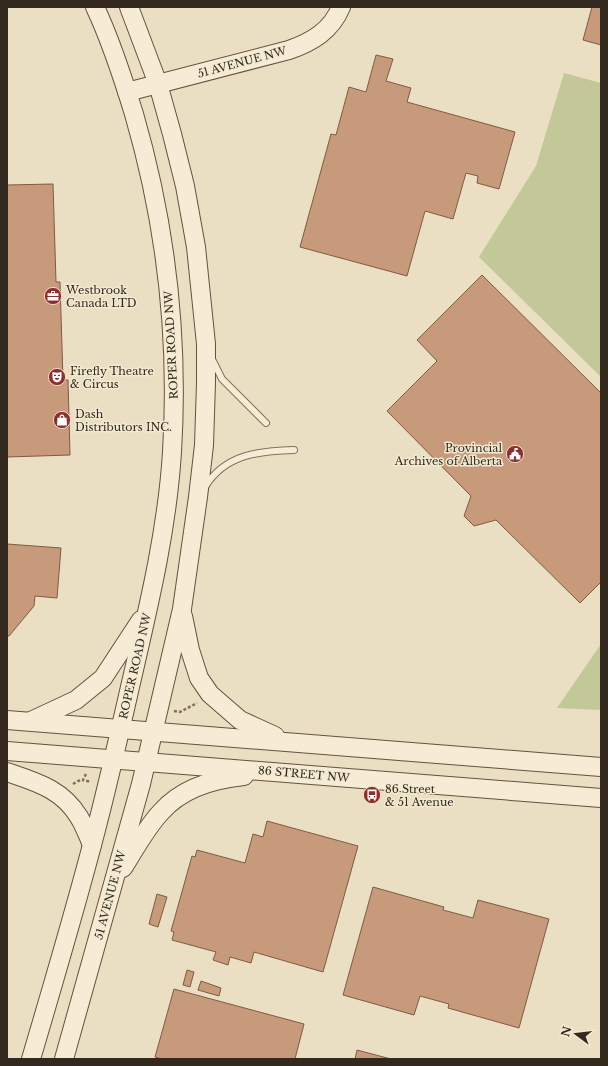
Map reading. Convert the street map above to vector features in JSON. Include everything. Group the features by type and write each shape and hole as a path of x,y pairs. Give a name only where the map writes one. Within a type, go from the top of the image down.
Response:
{"main road":[{"name":"ROPER ROAD NW","path":"95,7 127,92 146,159 162,241 170,305 174,375 172,453 167,502 148,609 113,760"},
{"path":"129,7 158,84 185,186 196,247 206,344 206,408 198,497 182,609 153,731"},
{"name":"51 AVENUE NW","path":"127,92 302,46 325,32 332,24 342,7"},
{"path":"30,722 76,700 103,678 148,609"},
{"path":"182,609 190,650 199,678 210,694 240,720 286,742"},
{"path":"7,720 601,767"},
{"name":"51 AVENUE NW","path":"64,1059 140,784 153,731"},
{"name":"86 STREET NW","path":"7,751 601,798"},
{"path":"31,1059 92,845 113,760"},
{"path":"7,772 43,784 61,796 80,818 92,845"},
{"path":"113,883 161,811 187,791 203,784 230,777 278,772"}],"lane":[{"path":"206,344 214,365 222,379 266,423"},
{"path":"198,497 215,473 234,460 261,452 294,450"}],"path":[{"path":"170,710 180,712 202,700"},
{"path":"87,772 83,780 94,782"}],"green space":[{"path":"564,73 601,83 601,377 479,257 536,166"},
{"path":"601,644 601,710 557,708"}],"building":[{"path":"592,7 601,7 601,45 583,40"},
{"path":"376,55 393,59 386,81 411,88 407,102 515,132 499,189 477,183 478,176 466,173 453,219 425,211 407,276 300,247 331,134 336,135 349,87 366,92"},
{"path":"53,184 56,282 60,282 63,380 68,380 70,455 7,457 7,185"},
{"name":"Provincial Archives of Alberta","path":"482,275 601,393 601,582 580,603 496,520 474,526 464,516 471,496 387,411 437,361 417,340"},
{"path":"7,544 61,548 57,598 35,596 34,606 9,636 7,636"},
{"path":"267,821 358,846 323,972 254,952 251,963 230,957 228,965 213,960 216,952 172,940 174,932 171,931 192,856 195,857 197,850 245,863 253,834 263,837"},
{"path":"373,887 444,907 443,910 473,918 478,900 549,919 519,1028 448,1008 449,1004 420,996 414,1015 343,995"},
{"path":"157,894 167,897 158,927 149,924"},
{"path":"187,970 194,972 190,987 183,985"},
{"path":"201,981 221,988 219,996 198,990"},
{"path":"174,989 304,1024 295,1059 162,1059 155,1057"},
{"path":"357,1050 391,1059 355,1059"}],"place":[{"name":"Westbrook Canada LTD","path":"53,296"},
{"name":"Firefly Theatre & Circus","path":"57,377"},
{"name":"Dash Distributors INC.","path":"62,420"},
{"name":"Provincial Archives of Alberta","path":"515,454"},
{"name":"86 Street & 51 Avenue","path":"372,795"}]}
